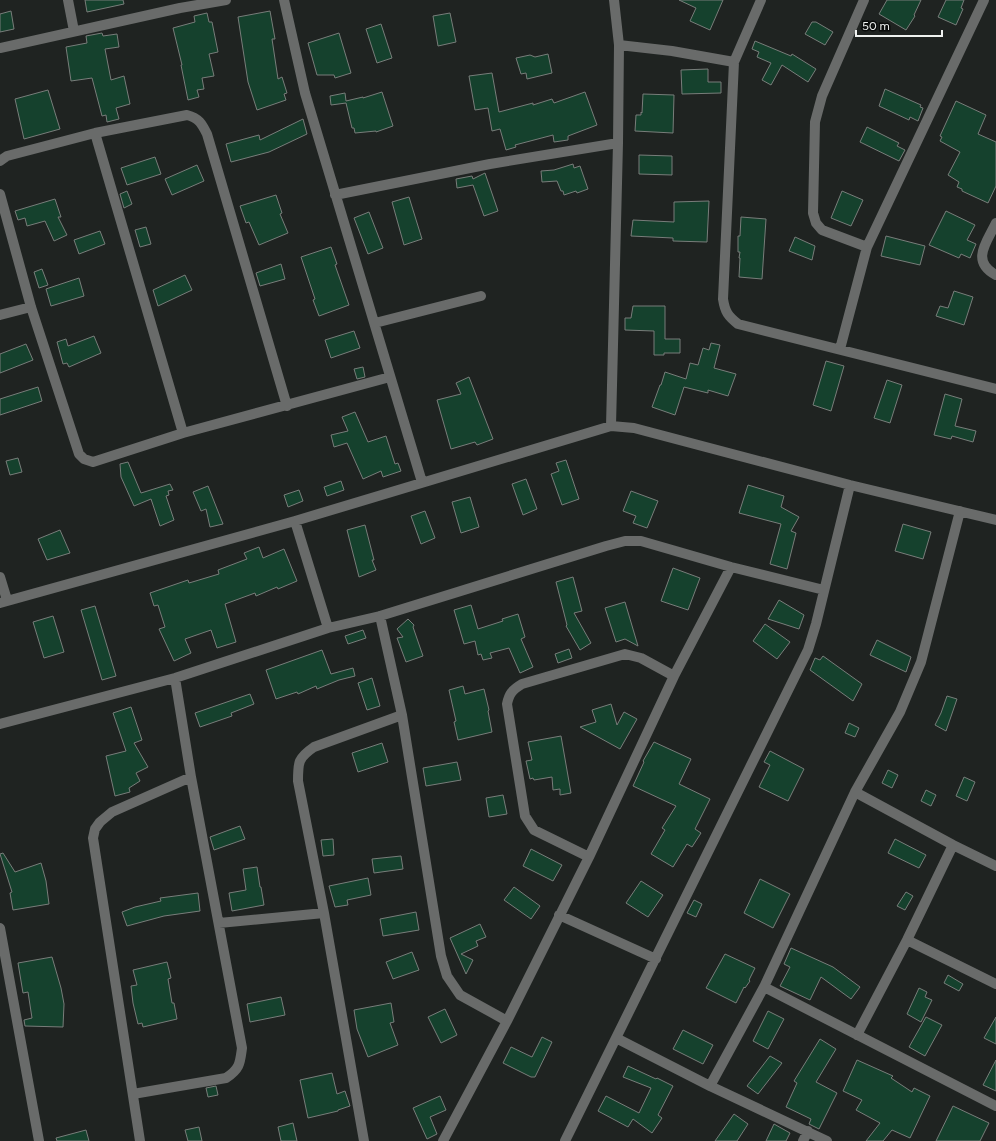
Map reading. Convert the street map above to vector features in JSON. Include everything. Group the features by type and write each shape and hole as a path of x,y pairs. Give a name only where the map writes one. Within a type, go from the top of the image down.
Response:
{"street":[{"path":"68,0 74,31"},
{"path":"0,48 179,4 226,0"},
{"path":"284,0 305,93 422,482"},
{"path":"611,426 619,45 614,0"},
{"path":"761,0 734,62 723,299 725,310 730,318 738,324 996,389"},
{"path":"864,0 825,89 818,109 815,122 813,214 816,223 822,230 867,247"},
{"path":"840,349 867,247 984,0"},
{"path":"619,45 672,51 734,62"},
{"path":"0,161 7,156 95,133 187,115 196,117 202,124 207,134 287,406"},
{"path":"95,133 183,433"},
{"path":"335,196 490,164 618,143"},
{"path":"0,194 31,308 79,454 84,459 93,462 183,433 390,377"},
{"path":"996,223 982,252 982,262 987,269 996,275"},
{"path":"375,323 481,296"},
{"path":"0,315 31,308"},
{"path":"0,577 4,601 295,521 611,426 634,428 850,485 996,520"},
{"path":"566,1141 808,650 816,624 850,485"},
{"path":"710,1086 764,987 855,792 900,712 921,662 960,511"},
{"path":"295,521 328,628"},
{"path":"0,724 175,678 328,628 380,616 625,541 641,542 731,567 824,590"},
{"path":"443,1141 507,1022 589,857 674,676 731,567"},
{"path":"380,616 402,715 441,956 447,976 460,995 507,1022"},
{"path":"589,857 534,830 529,824 525,816 506,704 508,697 512,690 522,684 625,654 641,658 674,676"},
{"path":"133,1094 226,1078 236,1072 240,1062 242,1048 175,678"},
{"path":"364,1141 324,913 298,781 298,766 303,755 314,747 402,715"},
{"path":"140,1141 93,838 95,829 100,822 112,812 192,777"},
{"path":"855,792 953,845 996,866"},
{"path":"857,1035 907,940 953,845"},
{"path":"219,924 324,913"},
{"path":"559,915 656,959"},
{"path":"0,928 39,1141"},
{"path":"907,940 996,984"},
{"path":"764,987 996,1106"},
{"path":"616,1038 710,1086 827,1141"},
{"path":"803,1141 808,1131"}],"building":[{"path":"85,0 123,0 124,4 87,12"},
{"path":"679,0 723,0 710,30 690,21 696,8"},
{"path":"887,0 921,0 914,15 915,16 906,30 879,14"},
{"path":"946,0 964,0 961,8 963,9 956,25 938,17"},
{"path":"11,11 14,29 0,32 0,14"},
{"path":"270,11 275,39 272,39 278,79 282,77 287,93 284,94 286,100 257,110 248,82 238,17"},
{"path":"207,13 209,22 212,22 218,52 209,54 214,76 202,78 204,89 197,90 199,97 188,100 182,65 173,28 195,22 194,16"},
{"path":"450,13 456,42 438,46 433,16"},
{"path":"812,22 816,22 833,32 825,45 805,34"},
{"path":"381,24 392,58 377,63 366,29"},
{"path":"102,33 103,36 117,34 119,47 105,49 111,80 124,76 130,104 116,108 119,119 107,122 106,115 102,116 92,78 71,81 66,47 87,43 86,36"},
{"path":"339,33 351,73 335,78 334,75 317,75 308,43"},
{"path":"755,41 791,56 792,54 816,69 808,82 782,65 771,85 762,80 771,63 757,57 759,52 752,49"},
{"path":"548,54 552,73 527,79 526,73 521,74 516,58 530,55 535,57"},
{"path":"708,69 708,82 721,82 721,93 682,94 681,70"},
{"path":"492,73 499,112 533,103 533,105 552,99 554,103 585,92 597,125 568,136 568,140 554,142 553,135 515,145 516,147 506,150 500,129 492,131 488,108 475,110 469,76"},
{"path":"885,89 921,105 920,107 923,108 918,121 910,117 909,120 879,106"},
{"path":"48,90 60,129 24,139 15,99"},
{"path":"382,92 393,126 376,132 355,133 354,128 352,128 346,103 331,105 330,96 345,93 346,101 363,98"},
{"path":"643,94 674,95 673,133 635,131 636,115 641,115 641,112 642,113"},
{"path":"956,101 986,115 978,134 996,142 996,186 988,203 962,191 962,189 957,187 959,182 948,175 960,152 940,141 942,137 940,136"},
{"path":"303,119 307,134 269,152 231,162 226,144 259,135 260,140"},
{"path":"867,127 899,143 897,146 905,150 899,161 860,142"},
{"path":"639,155 672,156 672,175 639,174"},
{"path":"155,157 161,174 127,185 121,168"},
{"path":"573,164 574,168 580,166 588,189 577,193 576,191 564,195 557,181 542,182 541,171 554,170"},
{"path":"197,165 204,181 172,195 165,179"},
{"path":"485,173 498,211 484,216 473,185 457,188 456,179 472,176 473,179"},
{"path":"127,191 132,204 124,208 120,194"},
{"path":"842,191 863,200 851,226 831,218"},
{"path":"276,195 282,213 280,214 288,233 259,245 249,222 246,223 240,206"},
{"path":"409,197 422,239 404,245 392,202"},
{"path":"55,199 61,217 58,217 67,235 54,241 45,221 27,226 25,218 18,220 15,211"},
{"path":"709,201 707,242 673,241 673,238 631,236 633,220 674,222 674,202"},
{"path":"946,211 975,225 967,240 976,244 970,258 961,254 959,258 929,245"},
{"path":"369,212 383,248 368,254 354,218"},
{"path":"741,217 766,219 762,279 739,277 740,252 738,252 738,236 740,236"},
{"path":"146,227 151,244 140,247 135,230"},
{"path":"100,231 105,244 79,254 74,240"},
{"path":"886,236 925,246 920,265 881,256"},
{"path":"795,237 815,246 812,260 789,251"},
{"path":"331,247 337,264 335,265 349,305 319,316 301,257"},
{"path":"281,264 285,279 260,286 256,273"},
{"path":"42,269 48,285 39,288 34,272"},
{"path":"185,275 192,290 158,306 153,290"},
{"path":"79,278 84,296 51,306 46,289"},
{"path":"954,291 973,297 964,325 936,316 940,306 948,308"},
{"path":"633,306 665,306 665,339 680,339 680,353 664,353 664,355 654,355 654,331 625,330 625,318 631,318"},
{"path":"354,331 360,348 331,358 325,340"},
{"path":"94,336 101,353 69,367 67,363 63,364 57,342 66,339 68,346"},
{"path":"711,343 720,345 714,368 736,374 728,396 708,390 708,393 684,387 675,415 652,407 665,372 686,379 690,363 698,365 703,348 709,350"},
{"path":"26,344 33,360 0,373 0,354"},
{"path":"826,361 844,366 831,411 813,405"},
{"path":"363,367 365,377 357,379 354,369"},
{"path":"469,377 493,439 477,445 475,442 451,449 437,400 461,394 456,383"},
{"path":"887,380 902,385 890,423 874,418"},
{"path":"38,387 42,401 0,415 0,399"},
{"path":"945,394 962,399 955,426 976,431 973,442 952,436 951,439 934,435"},
{"path":"355,412 368,442 386,436 395,464 398,463 401,471 383,477 381,471 363,479 347,443 334,447 331,435 348,431 342,417"},
{"path":"18,458 22,472 10,475 6,461"},
{"path":"566,460 579,499 562,505 551,474 559,471 556,463"},
{"path":"128,462 141,493 170,484 173,490 168,491 169,495 166,496 174,520 160,526 151,499 134,506 121,477 120,464"},
{"path":"526,479 537,509 523,515 512,484"},
{"path":"341,481 344,490 327,496 324,487"},
{"path":"748,485 784,496 781,507 799,517 791,531 796,533 787,569 770,564 781,524 739,513"},
{"path":"208,486 223,524 210,527 206,509 201,511 193,492"},
{"path":"299,490 303,501 288,507 284,495"},
{"path":"631,491 658,501 647,528 633,523 636,516 623,511"},
{"path":"470,497 479,527 461,533 452,502"},
{"path":"425,511 435,538 421,544 411,516"},
{"path":"903,524 931,532 923,559 895,551"},
{"path":"365,525 374,560 372,560 376,570 359,577 347,530"},
{"path":"60,530 70,553 47,560 38,539"},
{"path":"259,547 263,558 284,549 297,581 278,589 277,587 256,596 255,593 225,604 236,642 217,648 211,630 185,639 191,653 174,661 159,629 165,627 158,605 154,606 150,593 188,580 189,583 219,574 218,570 247,559 244,553"},
{"path":"673,568 700,578 688,610 661,601"},
{"path":"573,577 582,611 574,613 591,643 580,650 566,626 556,582"},
{"path":"779,600 804,615 799,629 768,619"},
{"path":"625,602 638,646 625,639 616,642 605,608"},
{"path":"471,605 478,629 503,621 502,619 518,614 525,637 521,639 533,667 520,673 509,648 490,653 492,658 483,660 481,654 478,655 475,641 464,644 454,610"},
{"path":"95,606 116,676 102,680 81,610"},
{"path":"53,616 64,652 44,658 33,622"},
{"path":"408,619 414,625 413,627 423,656 406,662 397,638 403,637 397,629"},
{"path":"765,624 790,642 777,659 753,641"},
{"path":"363,630 366,638 348,644 345,636"},
{"path":"877,640 911,657 906,672 870,655"},
{"path":"569,649 572,658 558,663 555,654"},
{"path":"322,650 331,674 353,668 355,676 339,680 317,689 316,686 298,694 297,692 276,699 266,670"},
{"path":"823,656 862,684 853,701 810,670 815,658 820,660"},
{"path":"372,678 380,706 367,710 358,683"},
{"path":"463,686 465,694 484,689 492,732 458,740 454,722 456,721 449,690"},
{"path":"250,694 254,704 231,713 232,716 200,727 195,713"},
{"path":"947,696 957,699 946,731 935,725"},
{"path":"611,704 617,725 624,712 637,719 620,749 580,727 596,722 592,710"},
{"path":"131,707 142,740 134,743 148,767 136,773 140,781 129,788 130,792 115,796 106,756 126,751 113,713"},
{"path":"849,723 859,728 855,737 845,733"},
{"path":"561,736 571,793 560,795 560,789 553,790 552,777 534,780 533,778 530,779 526,761 532,760 528,742"},
{"path":"654,742 691,759 679,784 710,799 695,829 701,833 692,847 687,844 673,867 651,854 665,830 662,828 676,806 633,786 644,762 643,761"},
{"path":"382,743 388,762 358,772 352,753"},
{"path":"770,751 804,769 788,801 759,787 770,765 764,762"},
{"path":"457,762 461,780 426,786 423,768"},
{"path":"888,770 898,775 892,788 882,783"},
{"path":"964,777 975,782 967,801 956,796"},
{"path":"926,790 936,795 931,806 921,801"},
{"path":"503,795 507,814 489,817 486,798"},
{"path":"240,826 245,839 214,850 210,837"},
{"path":"333,839 334,855 323,856 321,840"},
{"path":"895,839 926,855 919,868 888,853"},
{"path":"531,849 562,865 553,881 523,866"},
{"path":"3,853 15,872 41,863 46,881 49,904 13,910 10,893 12,892 0,854"},
{"path":"401,856 403,869 374,873 372,859"},
{"path":"257,867 264,905 232,911 229,893 246,890 243,869"},
{"path":"368,878 371,895 347,900 348,905 335,907 329,886"},
{"path":"760,879 790,894 773,928 744,913"},
{"path":"641,881 663,895 648,917 626,903"},
{"path":"514,887 540,906 531,919 504,900"},
{"path":"906,892 913,896 905,910 897,906"},
{"path":"198,893 200,911 164,916 127,926 122,912 135,907 161,901 160,898"},
{"path":"694,900 702,904 696,917 687,913"},
{"path":"416,912 419,930 383,936 380,919"},
{"path":"480,924 486,937 476,941 478,946 461,954 473,960 466,974 450,938"},
{"path":"791,948 833,967 860,987 851,999 821,977 810,1000 780,986 790,967 784,964"},
{"path":"412,952 419,970 393,979 386,962"},
{"path":"725,954 755,968 749,980 750,981 745,988 744,987 736,1003 706,988"},
{"path":"52,957 64,1004 63,1027 25,1026 24,1020 32,1018 28,992 23,993 18,963"},
{"path":"167,962 171,978 168,979 172,1003 174,1003 177,1019 143,1027 142,1023 138,1024 133,1003 131,986 137,985 133,970"},
{"path":"948,975 963,984 959,991 944,983"},
{"path":"919,988 927,992 925,997 932,1000 921,1022 907,1014"},
{"path":"281,997 285,1015 250,1022 247,1004"},
{"path":"391,1003 394,1022 390,1023 398,1045 368,1057 357,1029 354,1010"},
{"path":"445,1009 457,1035 441,1043 428,1017"},
{"path":"768,1011 784,1019 768,1049 753,1041"},
{"path":"926,1017 942,1025 925,1056 909,1047"},
{"path":"996,1017 996,1044 984,1038"},
{"path":"683,1030 713,1045 703,1064 673,1049"},
{"path":"542,1037 552,1042 535,1077 531,1077 503,1063 511,1047 532,1057"},
{"path":"820,1039 836,1049 816,1082 837,1093 819,1129 809,1124 811,1119 786,1107 797,1083 794,1081"},
{"path":"770,1056 782,1063 758,1094 747,1086"},
{"path":"857,1060 893,1076 891,1078 912,1092 914,1088 930,1096 910,1138 892,1130 883,1141 866,1141 880,1123 856,1110 862,1100 843,1091"},
{"path":"996,1060 996,1091 983,1085"},
{"path":"628,1066 673,1086 658,1115 662,1118 652,1133 633,1119 628,1127 598,1111 606,1096 639,1113 651,1088 623,1077"},
{"path":"332,1073 337,1094 345,1091 350,1106 338,1111 308,1118 300,1080"},
{"path":"216,1086 218,1095 208,1097 206,1088"},
{"path":"440,1096 446,1110 430,1117 437,1134 427,1139 413,1108"},
{"path":"953,1106 989,1123 980,1141 936,1141"},
{"path":"734,1114 748,1124 737,1141 715,1141"},
{"path":"293,1123 297,1141 281,1141 278,1127"},
{"path":"774,1124 790,1133 786,1141 766,1141"},
{"path":"199,1127 202,1141 188,1141 185,1130"},
{"path":"86,1130 89,1141 57,1141 56,1138"}]}
